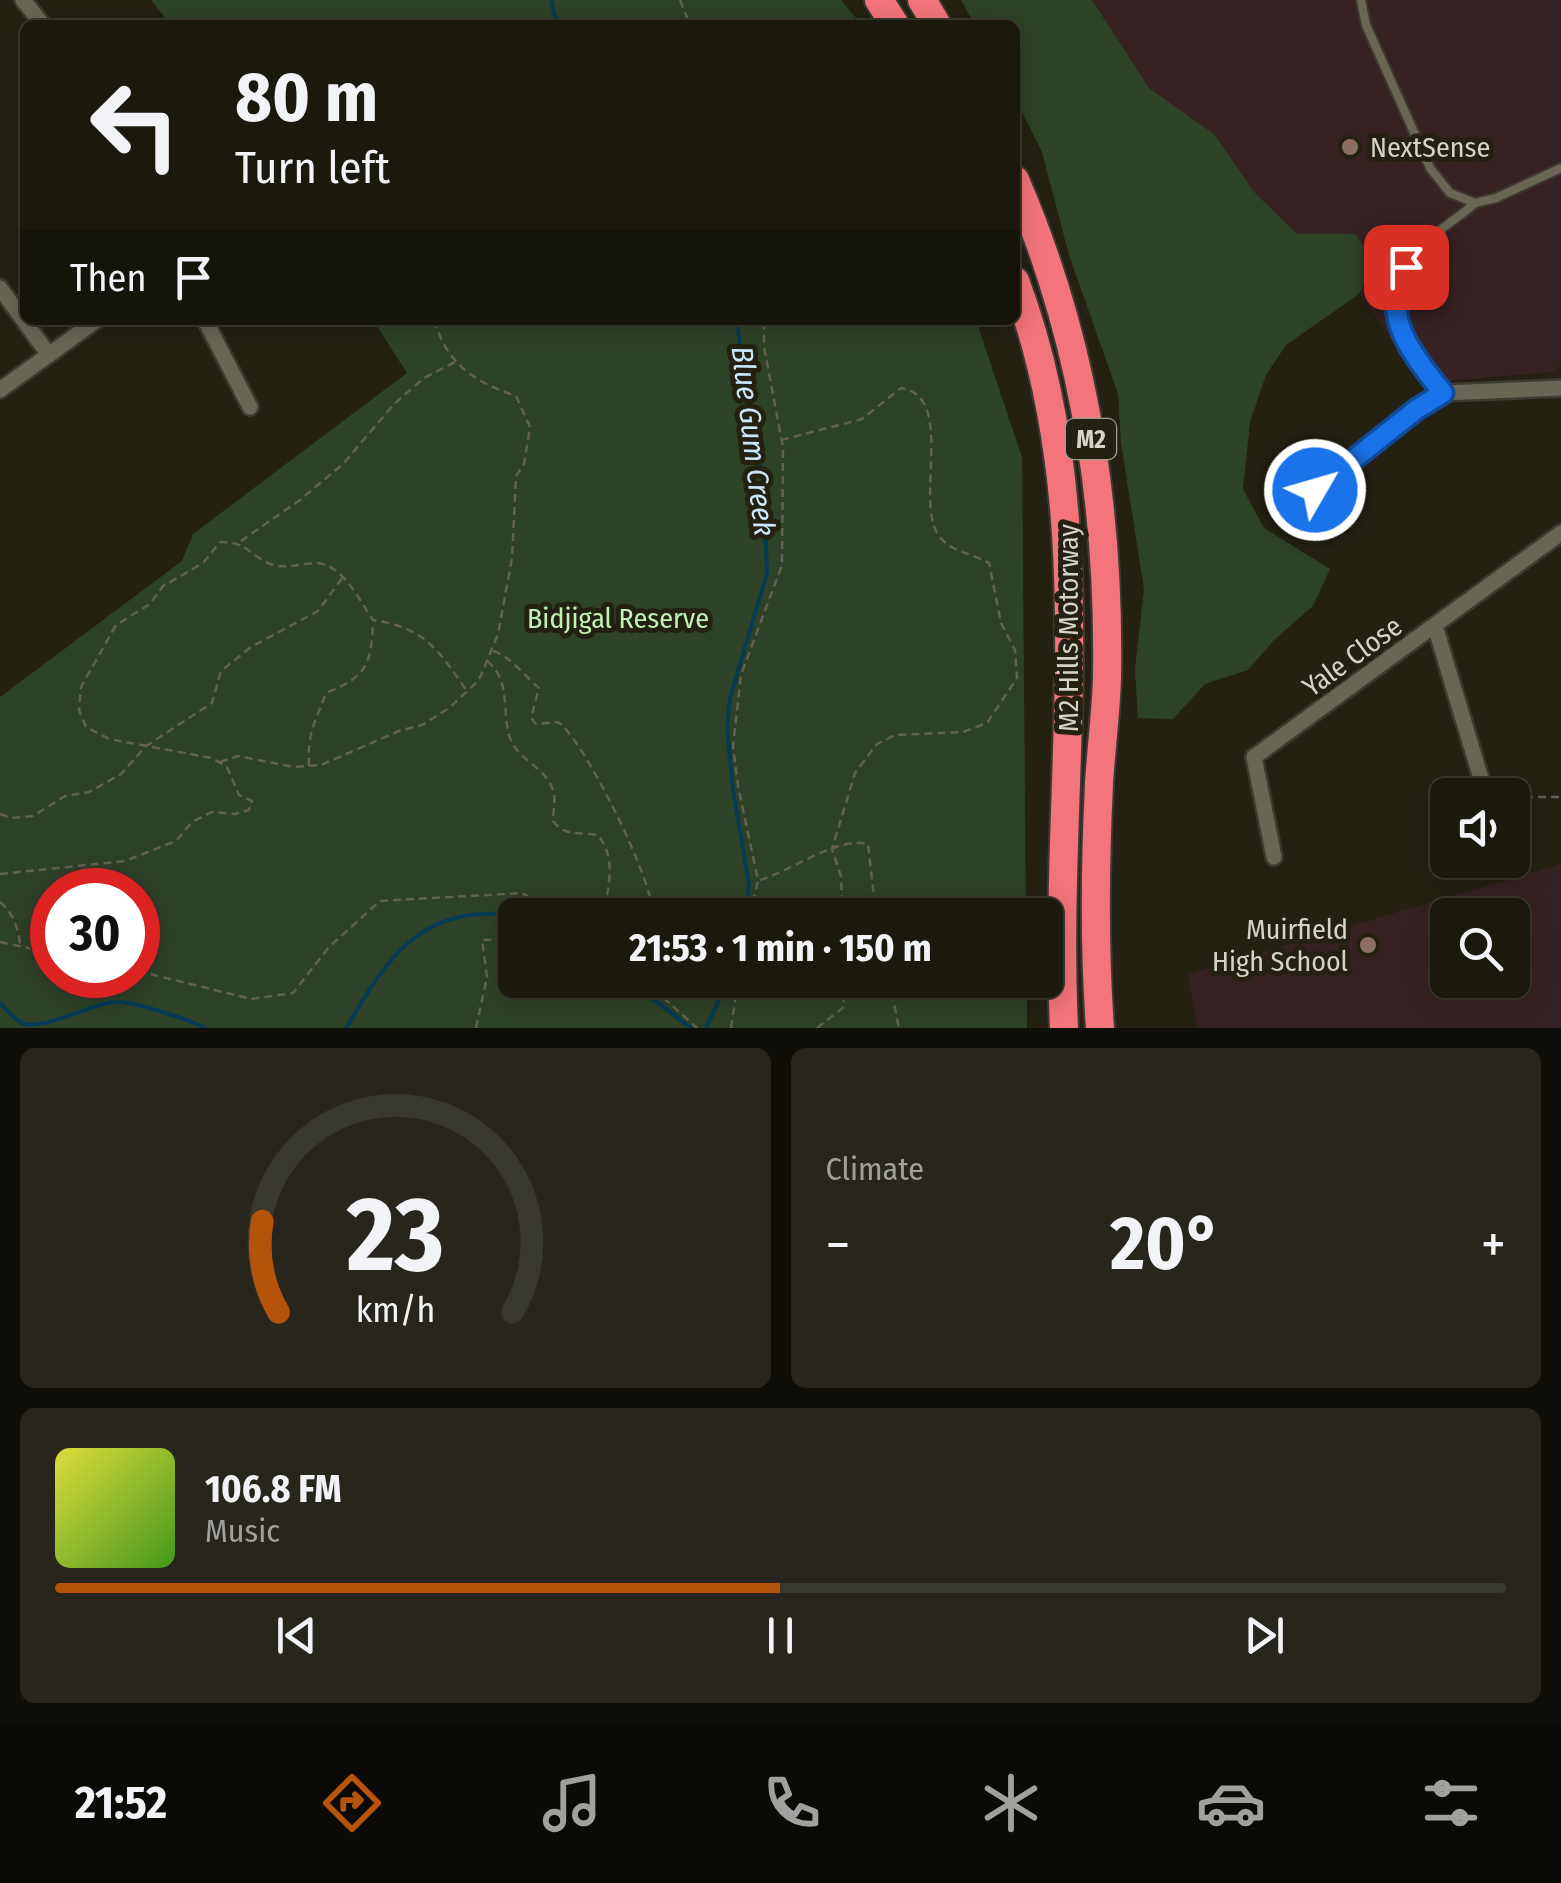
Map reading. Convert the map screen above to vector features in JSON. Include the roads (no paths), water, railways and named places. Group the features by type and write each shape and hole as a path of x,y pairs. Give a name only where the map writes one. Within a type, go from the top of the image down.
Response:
{"highway":[{"name":"M2 Hills Motorway","path":"1020,194 1056,291 1090,433 1100,508 1106,595 1106,682 1099,788 1100,1028"},
{"name":"M2 Hills Motorway","path":"1020,297 1052,423 1066,520 1070,708 1063,832 1064,1028"}],"street":[{"path":"24,0 39,20"},
{"path":"0,288 20,315"},
{"path":"27,325 49,355"},
{"path":"0,390 90,325"},
{"path":"208,325 250,408"},
{"path":"1315,490 1443,393 1561,388"},
{"name":"Yale Close","path":"1274,857 1254,757 1561,533"},
{"path":"1435,626 1481,778"}],"lane":[{"path":"1361,0 1366,25 1430,168 1450,193 1475,202"},
{"path":"1443,393 1417,359 1398,324 1396,297 1406,267 1437,233 1475,202 1496,198 1561,168"}],"waterway":[{"name":"Blue Gum Creek","path":"551,0 556,20"},
{"name":"Blue Gum Creek","path":"738,325 763,477 767,573 730,698 727,728 749,884 748,898"},
{"path":"346,1028 377,979 411,941 454,918 498,914"},
{"path":"652,998 691,1028"},
{"name":"Blue Gum Creek","path":"706,1028 720,998"},
{"path":"0,1003 24,1024 46,1023 92,1007 122,1002 205,1028"}],"place":[{"name":"NextSense","path":"1350,147"},
{"name":"Muirfield High School","path":"1368,945"}],"park label":[{"name":"Bidjigal Reserve","path":"618,618"}]}
